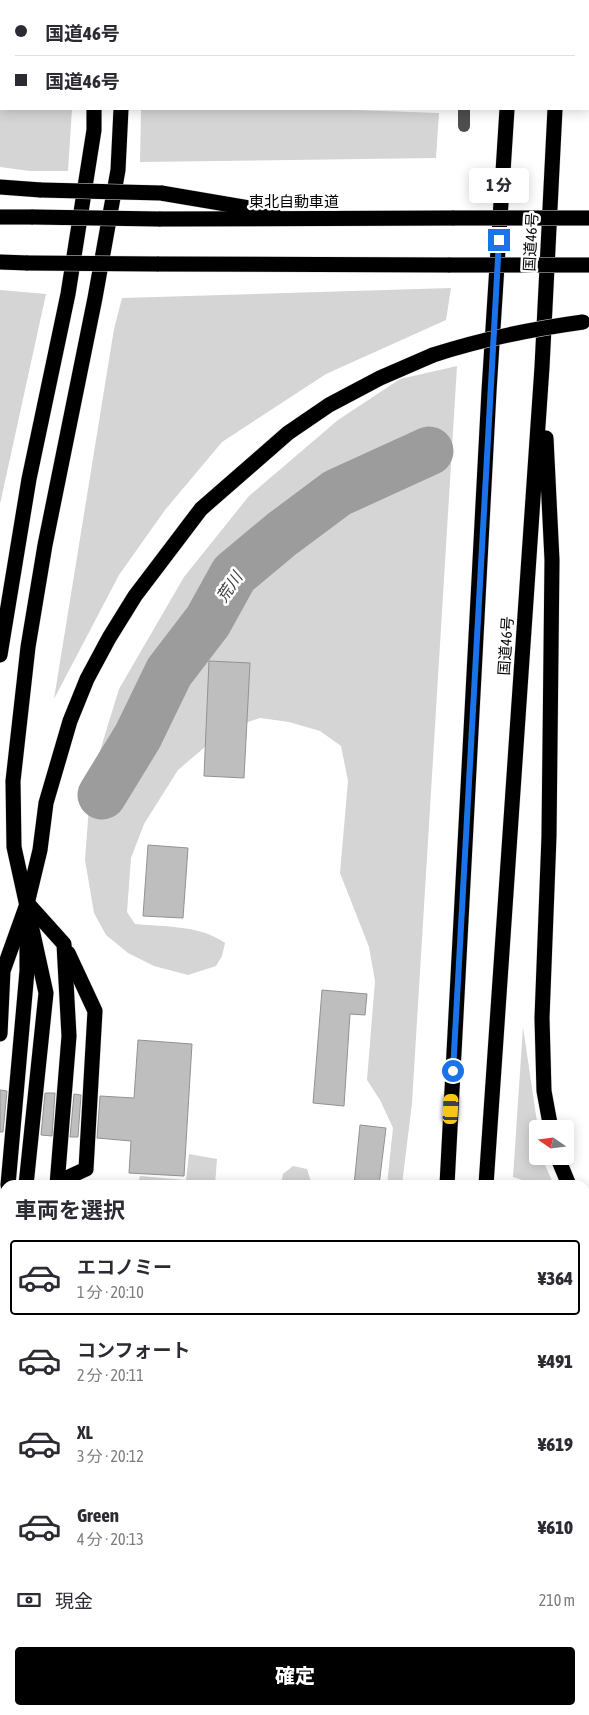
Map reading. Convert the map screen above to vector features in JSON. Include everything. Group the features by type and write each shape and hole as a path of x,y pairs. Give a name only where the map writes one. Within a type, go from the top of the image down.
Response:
{"highway":[{"path":"0,655 29,479 68,294 94,130 94,110"},
{"path":"27,1180 46,993 28,904 14,848 13,781 28,647 45,545 95,298 118,170 121,110"},
{"name":"国道46号","path":"447,1180 489,391 507,110"},
{"name":"国道46号","path":"486,1180 542,367 555,110"},
{"path":"0,187 161,193 317,220"},
{"name":"東北自動車道","path":"0,217 317,220 589,218"},
{"path":"0,262 589,265"},
{"path":"0,1034 4,970 28,904 40,850 46,803 70,721 87,679 109,638 135,596 201,509 288,433 338,401 380,378 433,355 462,345 531,329 586,322"},
{"path":"542,367 552,560 549,836 542,1018 544,1091 549,1120"},
{"path":"28,904 64,944 95,1011 86,1169 64,1180"},
{"path":"8,1180 26,970 28,904"},
{"path":"58,1180 68,1036 64,944"},
{"path":"561,1165 567,1180"}],"street":[{"path":"464,110 464,126"}],"shaded area":[{"path":"0,110 72,110 68,171 30,171 0,167"},
{"path":"141,110 354,110 439,113 436,158 140,162"},
{"path":"451,288 446,320 326,374 222,442 165,510 119,575 54,699 114,329 122,298"},
{"path":"0,290 46,294 0,504"},
{"path":"457,366 412,1103 403,1180 388,1180 393,1128 380,1100 367,1080 375,981 369,947 340,873 348,781 341,746 320,731 289,722 260,718 225,730 178,770 144,824 131,858 127,912 135,924 193,930 215,937 225,943 222,956 216,966 188,975 154,966 128,953 106,935 94,913 85,860 91,780 119,689 184,577 249,496 338,420 400,379"},
{"path":"523,1027 537,1120 529,1120 529,1165 545,1165 552,1180 522,1180 513,1177"},
{"path":"189,1154 217,1159 215,1180 186,1180"},
{"path":"293,1166 307,1169 310,1180 282,1180 283,1174"},
{"path":"140,1176 186,1180 139,1180"}],"building":[{"path":"209,661 250,663 244,778 204,776"},
{"path":"148,845 188,848 183,918 143,916"},
{"path":"322,990 367,994 365,1015 350,1014 344,1106 313,1103"},
{"path":"138,1040 192,1044 184,1176 129,1173 131,1141 97,1138 100,1096 134,1098"},
{"path":"0,1090 7,1091 3,1132 0,1132"},
{"path":"45,1093 55,1093 52,1136 41,1135"},
{"path":"74,1094 81,1095 78,1137 70,1137"},
{"path":"360,1125 386,1128 380,1180 354,1180"}],"waterway":[{"name":"荒川","path":"102,795 138,736 169,672 208,621 234,574 282,534 337,493 429,451"}],"route":[{"path":"453,1071 489,391 499,240"}]}
